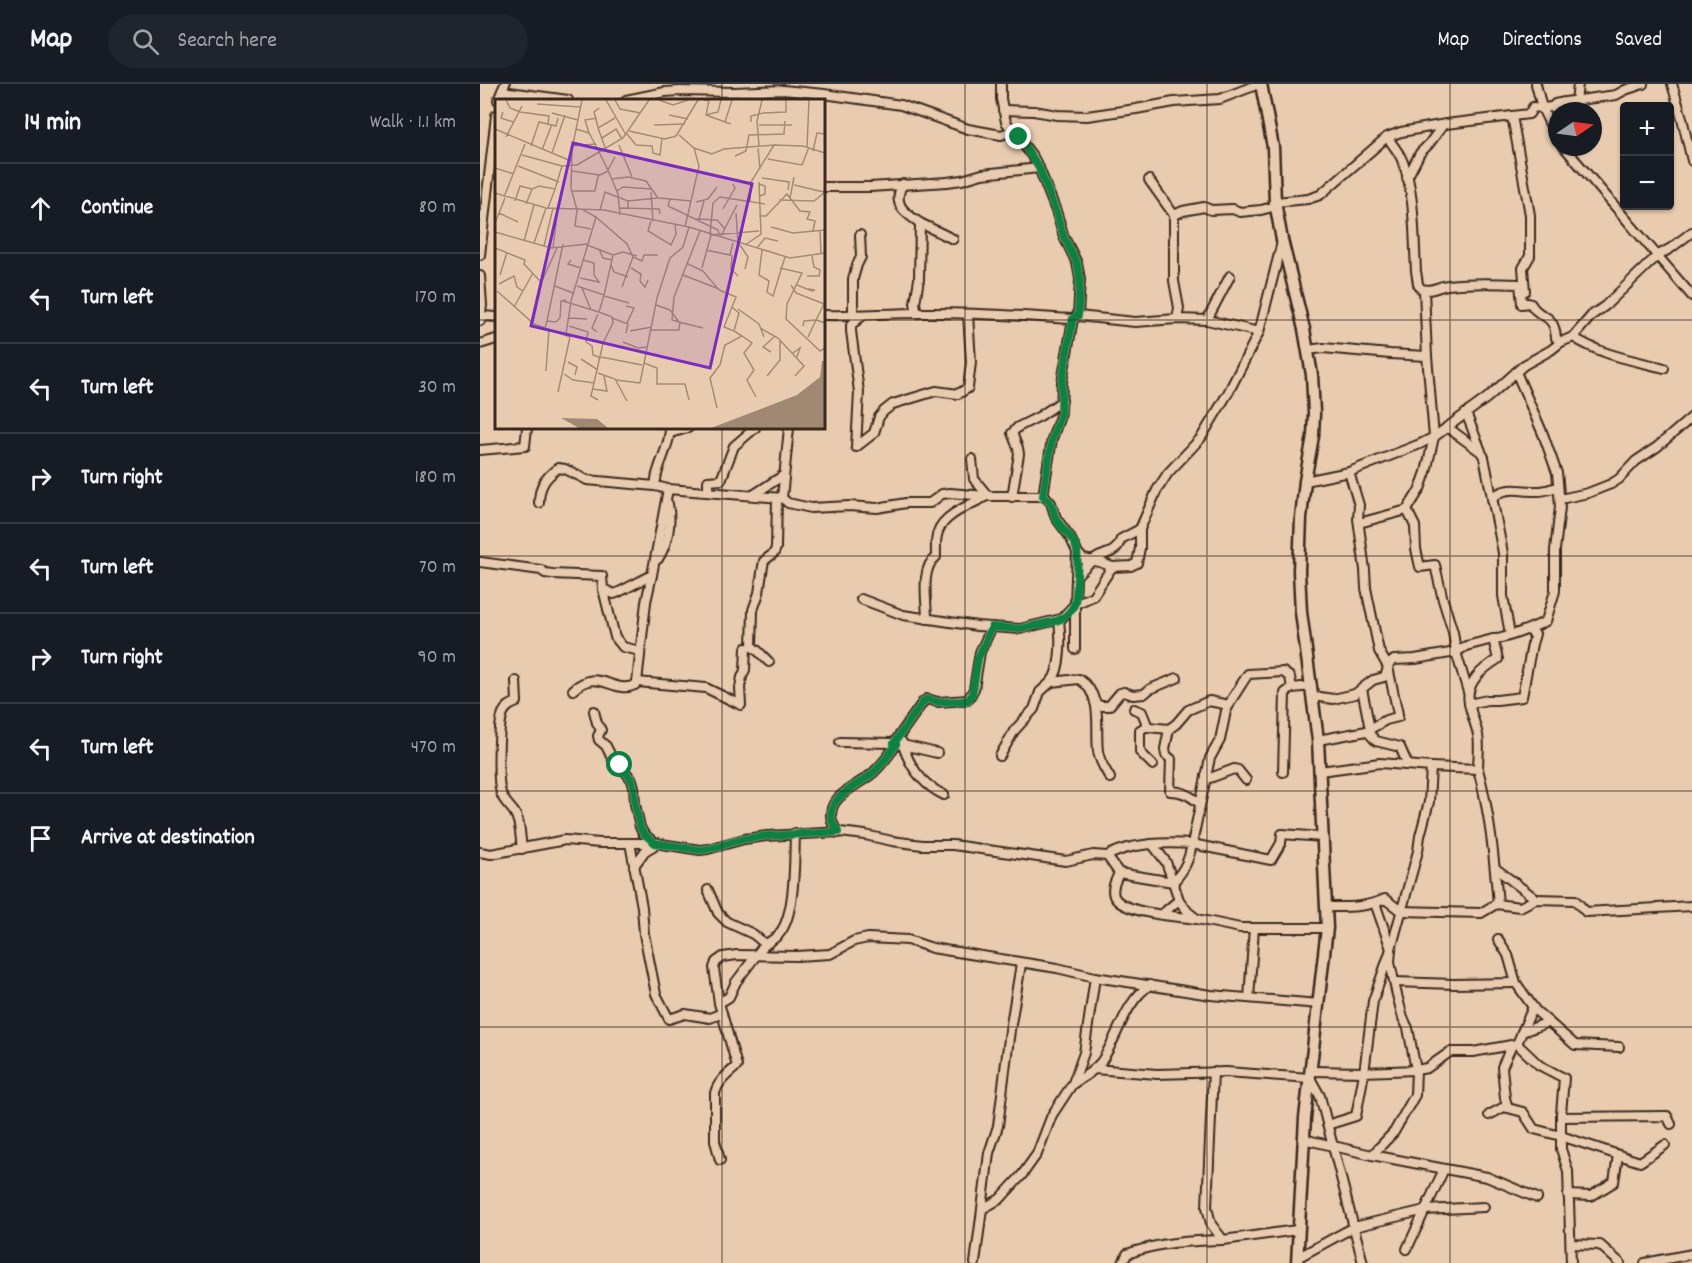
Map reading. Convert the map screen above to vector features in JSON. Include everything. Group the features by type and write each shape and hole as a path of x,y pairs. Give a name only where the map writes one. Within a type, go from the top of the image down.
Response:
{"street":[{"path":"1001,84 1001,99 1006,122 1033,156 1039,168 1064,237 1077,263 1080,279 1076,317 1065,367 1061,413 1052,439 1043,496"},
{"path":"1003,110 1087,116 1174,102 1220,99 1260,84 1274,147 1275,204 1308,350 1314,413 1313,436 1301,518 1299,571 1301,612 1318,740 1327,928 1303,1139 1297,1260"},
{"path":"1536,84 1542,108 1548,120"},
{"path":"1573,101 1578,84"},
{"path":"1174,215 1204,207 1211,210 1233,209 1240,212 1261,210 1275,204 1308,199 1320,195 1387,137 1401,132 1529,114 1533,107 1552,107 1555,104 1586,98 1616,95 1643,84"},
{"path":"1672,84 1692,161"},
{"path":"504,87 563,99"},
{"path":"631,99 680,91 751,88 783,90 901,105 968,129 1001,135 1011,130"},
{"path":"1512,116 1530,215 1530,256 1523,268 1527,303"},
{"path":"1407,178 1420,153 1430,144 1443,125"},
{"path":"480,255 484,204 493,176 495,135"},
{"path":"1387,137 1402,159 1407,178 1420,288 1428,291 1447,285 1470,282 1520,284 1522,304 1531,304 1533,309 1552,322 1556,339 1562,342"},
{"path":"1572,156 1692,296"},
{"path":"825,186 870,188 947,182 982,174 1039,168"},
{"path":"1149,180 1174,215 1173,281 1179,308 1177,319"},
{"path":"903,184 899,190 899,203 903,211 920,223 953,239"},
{"path":"916,313 920,223"},
{"path":"1305,481 1349,472 1420,444 1434,436 1487,398 1524,365 1573,337 1592,315 1605,306 1657,256 1692,232"},
{"path":"860,235 861,257 854,273 858,316 851,325 860,392 856,447 874,433 879,417 893,404 936,391 958,394 968,388 971,362 968,314"},
{"path":"539,503 539,490 558,468 587,480 780,498 788,503 811,508 849,506 877,508 906,503 930,503 942,494 950,493 1012,497 1043,496 1049,499 1056,518 1083,559 1112,567 1131,566 1137,563 1140,529 1157,490 1168,473 1201,438 1228,393 1259,332 1282,240"},
{"path":"480,276 481,318"},
{"path":"1207,320 1230,276"},
{"path":"1359,523 1407,510 1420,489 1426,472 1434,436 1426,356 1424,290"},
{"path":"825,314 858,316 916,313 968,314 1076,317 1135,322 1177,319 1207,320 1259,332"},
{"path":"1573,337 1586,346 1621,358 1664,368"},
{"path":"480,344 495,339"},
{"path":"1308,350 1323,348 1426,356"},
{"path":"1283,772 1285,693 1292,688 1313,691 1333,699 1355,694 1373,680 1384,676 1389,664 1394,660 1456,652 1466,646 1493,639 1499,640 1510,634 1534,628 1546,621 1555,591 1556,527 1560,499 1557,473 1544,434 1516,372"},
{"path":"1012,497 1019,454 1012,433 1018,427 1062,401"},
{"path":"1466,413 1488,470 1503,553 1503,596 1510,634"},
{"path":"1560,499 1588,493 1611,484 1692,417"},
{"path":"1447,427 1481,451"},
{"path":"480,450 525,446 527,429"},
{"path":"708,492 708,481 721,480 734,446 754,429"},
{"path":"769,662 752,647 753,610 759,593 763,566 777,548 780,498 789,429"},
{"path":"655,486 670,430"},
{"path":"972,459 974,479 987,496"},
{"path":"1318,740 1369,731 1386,720 1398,717 1388,667 1379,651 1366,588 1359,505 1349,472"},
{"path":"752,496 784,475"},
{"path":"1492,499 1499,492 1513,488 1541,491 1558,487"},
{"path":"573,690 584,681 590,680 625,688 637,682 646,602 668,489"},
{"path":"927,619 926,572 931,560 936,557 939,529 951,516 987,496"},
{"path":"1407,510 1415,526 1420,567 1435,565 1443,600 1454,632 1456,652 1479,737 1478,769 1485,795 1498,904"},
{"path":"1076,576 1096,558 1113,552 1119,547 1122,539 1140,529"},
{"path":"1075,648 1077,552"},
{"path":"480,562 541,570 552,574 602,576 615,638 623,647 640,651"},
{"path":"861,599 903,615 1020,629 1059,620 1075,604 1093,596 1112,567"},
{"path":"603,589 614,594 652,575"},
{"path":"1060,634 1068,613"},
{"path":"1000,756 1014,731 1034,709 1040,692 1055,677 1060,634 1059,620"},
{"path":"838,832 831,818 834,804 846,791 871,774 891,753 898,744 900,734 923,702 927,699 938,702 968,700 974,689 980,652 992,627"},
{"path":"1469,704 1522,697 1535,634 1528,630"},
{"path":"1468,692 1485,667 1498,659 1493,639"},
{"path":"637,682 706,688 741,705 746,648"},
{"path":"1173,882 1184,871 1190,856 1210,758 1220,740 1229,705 1243,680 1248,674 1283,672 1290,677 1292,688"},
{"path":"1095,702 1100,706 1109,706 1120,693 1144,694 1150,689 1177,678"},
{"path":"1051,682 1079,679 1091,691 1098,719 1097,750 1110,778"},
{"path":"516,681 517,702 508,706 503,712 501,722 500,785 504,799 518,819 522,849"},
{"path":"1362,689 1369,731 1376,741 1400,747 1408,765"},
{"path":"1153,765 1140,752 1140,730 1147,726 1169,729 1188,710 1209,701 1229,705"},
{"path":"1134,710 1142,712 1147,726"},
{"path":"594,711 601,730 599,740 632,780 640,827 643,833 656,843"},
{"path":"1169,729 1165,749 1166,755 1171,759 1170,791 1178,791 1191,796 1200,804"},
{"path":"840,742 898,744 937,753"},
{"path":"898,744 909,764 931,789 944,795"},
{"path":"1320,771 1380,763 1478,769"},
{"path":"1327,1125 1356,1116 1373,1000 1391,949 1418,851 1429,801 1431,766"},
{"path":"1206,775 1210,778 1234,769 1238,770 1246,780"},
{"path":"480,852 490,854 565,840 600,843 656,843 700,850 744,839 795,833 838,832 922,845 953,845 1066,861 1093,855 1107,856 1117,850 1132,846 1175,843 1192,844 1271,860 1281,843 1282,834 1323,837"},
{"path":"719,1003 729,997 736,982 765,944 778,935 789,912 794,877 795,833"},
{"path":"630,843 656,994 669,1019 685,1014 710,1018 722,1013"},
{"path":"634,866 645,851 656,843"},
{"path":"1153,845 1166,862 1179,900 1197,919"},
{"path":"1107,856 1119,873 1173,882"},
{"path":"1495,868 1536,898"},
{"path":"1119,873 1113,888 1114,896 1119,903 1133,909 1240,928 1327,928"},
{"path":"708,890 718,913 727,922 753,934 765,944"},
{"path":"1385,899 1401,911 1481,913 1498,904 1520,907 1536,898 1575,900 1586,912 1692,906"},
{"path":"1326,907 1359,907 1385,899 1404,901"},
{"path":"1162,914 1179,900"},
{"path":"1372,1155 1394,1132 1415,1095 1416,1070 1408,1028 1401,1011 1390,962 1391,949 1375,903"},
{"path":"1249,998 1254,928"},
{"path":"720,1160 715,1141 715,1093 720,1081 737,1066 719,1003 714,974 716,962 723,957 830,954 854,941 868,938 908,940 932,948 1057,968 1095,977 1211,995 1319,1004"},
{"path":"1498,939 1508,955 1516,983 1533,1007 1549,1022 1575,1045 1619,1047"},
{"path":"975,1263 989,1153 998,1126 1021,964"},
{"path":"982,1209 1000,1199 1022,1175 1037,1154 1052,1115 1073,1083 1084,1053 1095,977"},
{"path":"1395,982 1516,983"},
{"path":"1073,1083 1101,1062 1136,999 1150,985"},
{"path":"1508,1108 1502,1067 1533,1007"},
{"path":"1522,1032 1549,1022"},
{"path":"1094,1069 1157,1074 1213,1071 1310,1074 1416,1070 1426,1068 1450,1052 1473,1052 1514,1044"},
{"path":"1514,1044 1539,1065 1564,1078 1561,1149 1568,1171 1571,1263"},
{"path":"1213,1071 1207,1207 1211,1224 1224,1240"},
{"path":"1310,1074 1320,1096 1363,1263"},
{"path":"1489,1115 1504,1107 1523,1112 1534,1130 1561,1136 1640,1162 1665,1144"},
{"path":"1561,1118 1667,1116 1671,1124"},
{"path":"1303,1139 1487,1177 1537,1198"},
{"path":"1568,1195 1592,1196 1614,1182 1617,1155"},
{"path":"1407,1249 1444,1169"},
{"path":"1297,1260 1354,1227 1425,1210 1484,1207"},
{"path":"1123,1263 1127,1254 1175,1242 1224,1240 1298,1230"},
{"path":"1570,1244 1600,1245 1620,1263"},
{"path":"1645,1263 1692,1254"}],"route":[{"path":"620,765 632,780 640,827 643,833 655,843 700,850 744,839 795,833 838,832 831,818 834,804 846,791 864,780 882,764 923,702 927,699 938,702 962,701 968,700 972,695 978,658 992,627 1020,629 1061,620 1075,604 1077,552 1070,537 1058,522 1049,499 1043,496 1052,439 1061,413 1062,382 1073,318 1078,316 1080,271 1064,237 1039,168 1019,137"}]}
